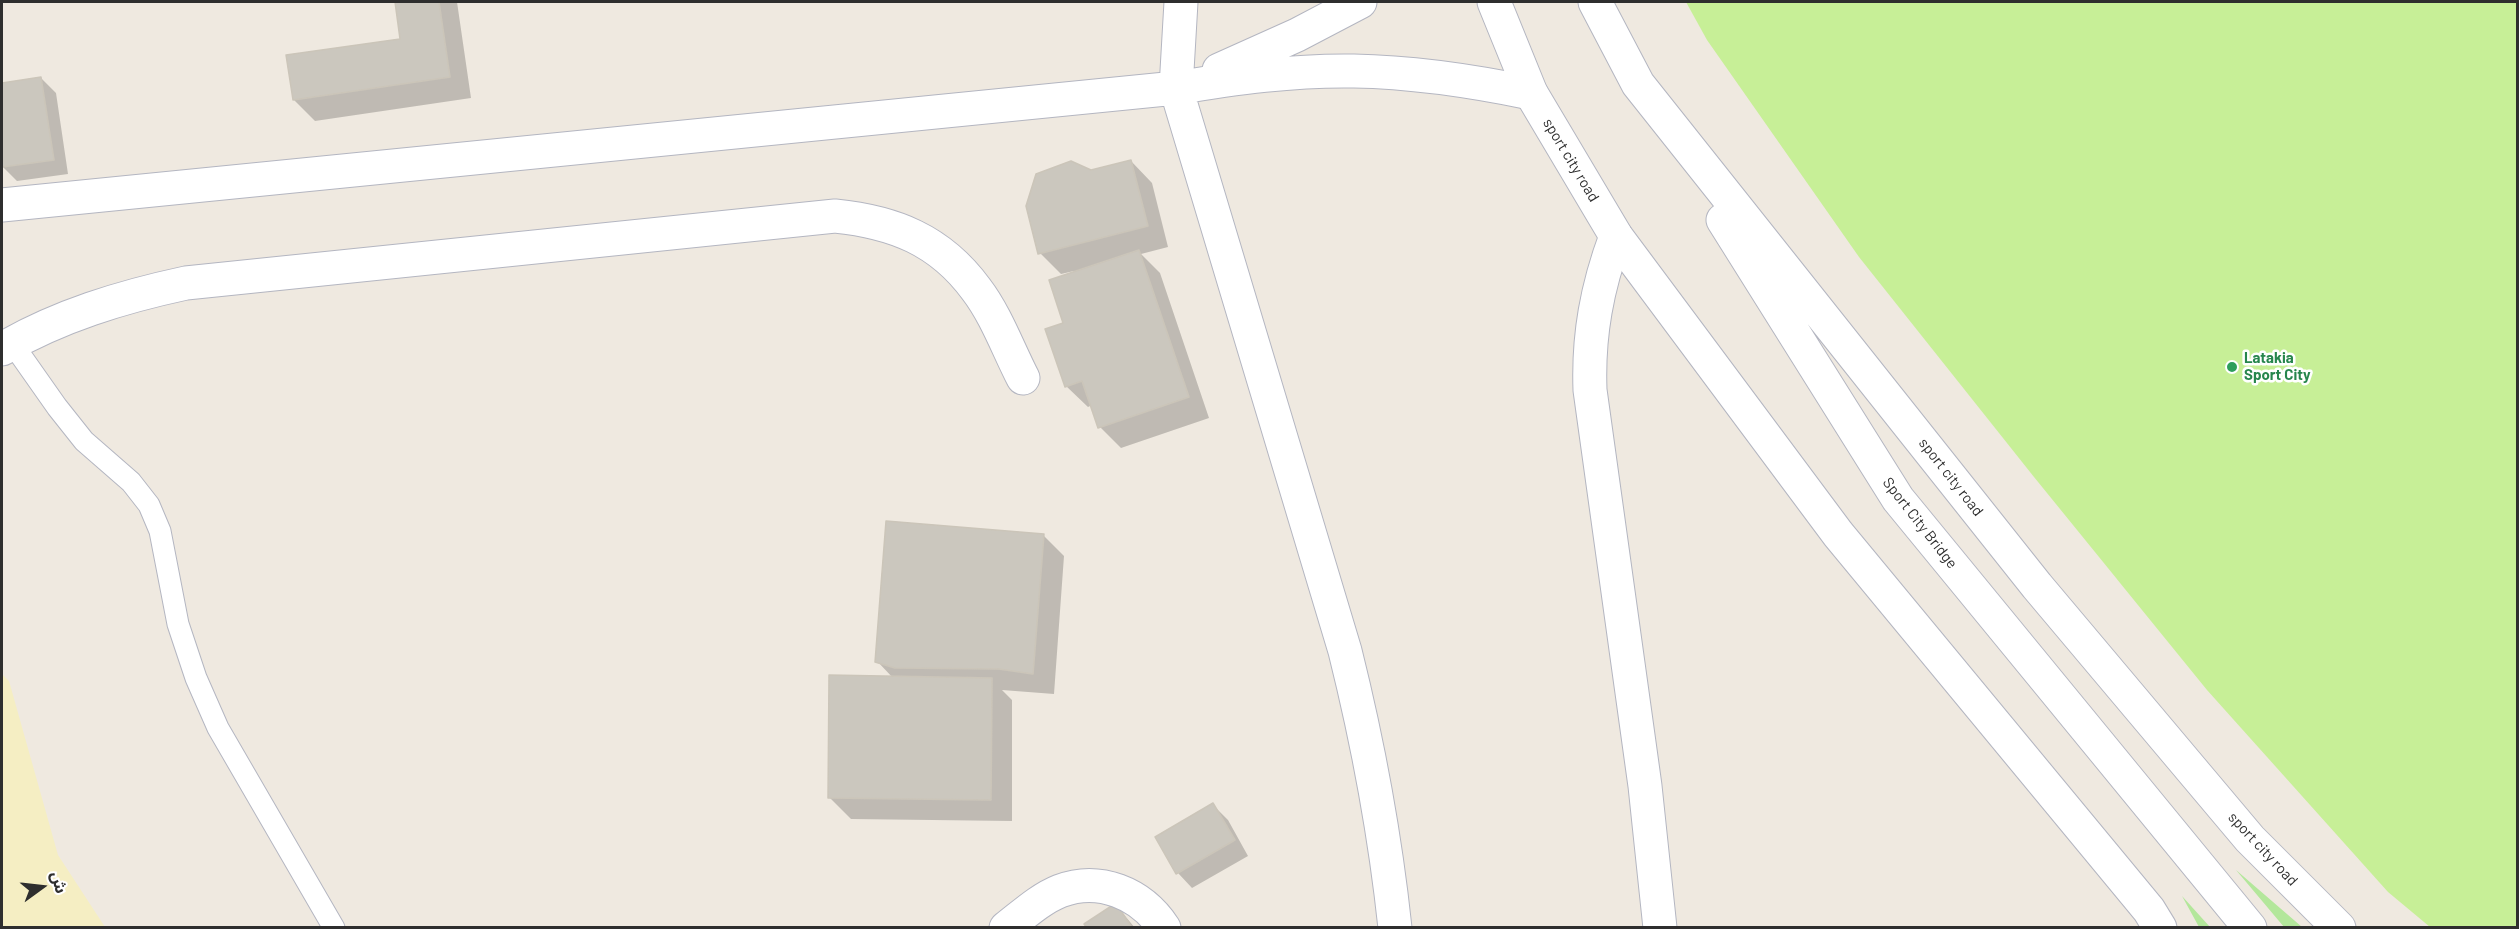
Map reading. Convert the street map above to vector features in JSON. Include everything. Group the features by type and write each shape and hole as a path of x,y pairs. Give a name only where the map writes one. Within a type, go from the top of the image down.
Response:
{"street":[{"path":"1181,2 1176,88 1346,651 1365,733 1380,816 1395,927"},
{"path":"1176,88 1287,40 1360,2"},
{"name":"sport city road","path":"1494,2 1531,93 1616,236 1838,534 2160,927"},
{"name":"sport city road","path":"1595,2 1638,84 2037,586 2250,839 2339,927"},
{"path":"2,205 1176,88 1246,77 1353,71 1472,81 1531,93"},
{"name":"Sport City Bridge","path":"1638,84 1898,499 2250,927"},
{"path":"7,346 96,306 140,292 186,283 835,216 868,219 900,229 930,244 956,265 978,290 1023,378"},
{"path":"1616,236 1602,276 1591,327 1590,390 1645,786 1660,927"},
{"path":"1006,927 1039,903 1059,892 1082,885 1105,886 1128,894 1147,907 1164,927"}],"lane":[{"path":"7,346 84,441 131,482 149,505 160,531 178,624 196,678 214,718 334,927"}],"green space":[{"name":"Latakia Sport City","path":"1686,2 2517,2 2517,927 2430,927 2388,892 2207,690 1859,257 1707,40"},
{"path":"2236,870 2302,927 2284,927"},
{"path":"2182,896 2210,927 2199,927"}],"sand":[{"path":"2,674 9,681 58,855 105,927 2,927"}],"building":[{"path":"395,2 439,2 450,77 293,100 286,55 400,39"},
{"path":"41,77 54,160 2,167 2,83"},
{"path":"1131,160 1148,226 1038,254 1026,206 1036,174 1071,161 1091,170"},
{"path":"1139,250 1189,397 1098,428 1082,381 1065,387 1045,329 1063,323 1049,280"},
{"path":"886,521 1044,534 1033,674 999,669 895,668 875,662"},
{"path":"829,675 992,678 991,800 828,798"},
{"path":"1213,803 1235,840 1176,874 1155,837"},
{"path":"1116,903 1132,928 1087,928 1084,924"}],"place":[{"name":"Latakia Sport City","path":"2232,367"}]}
